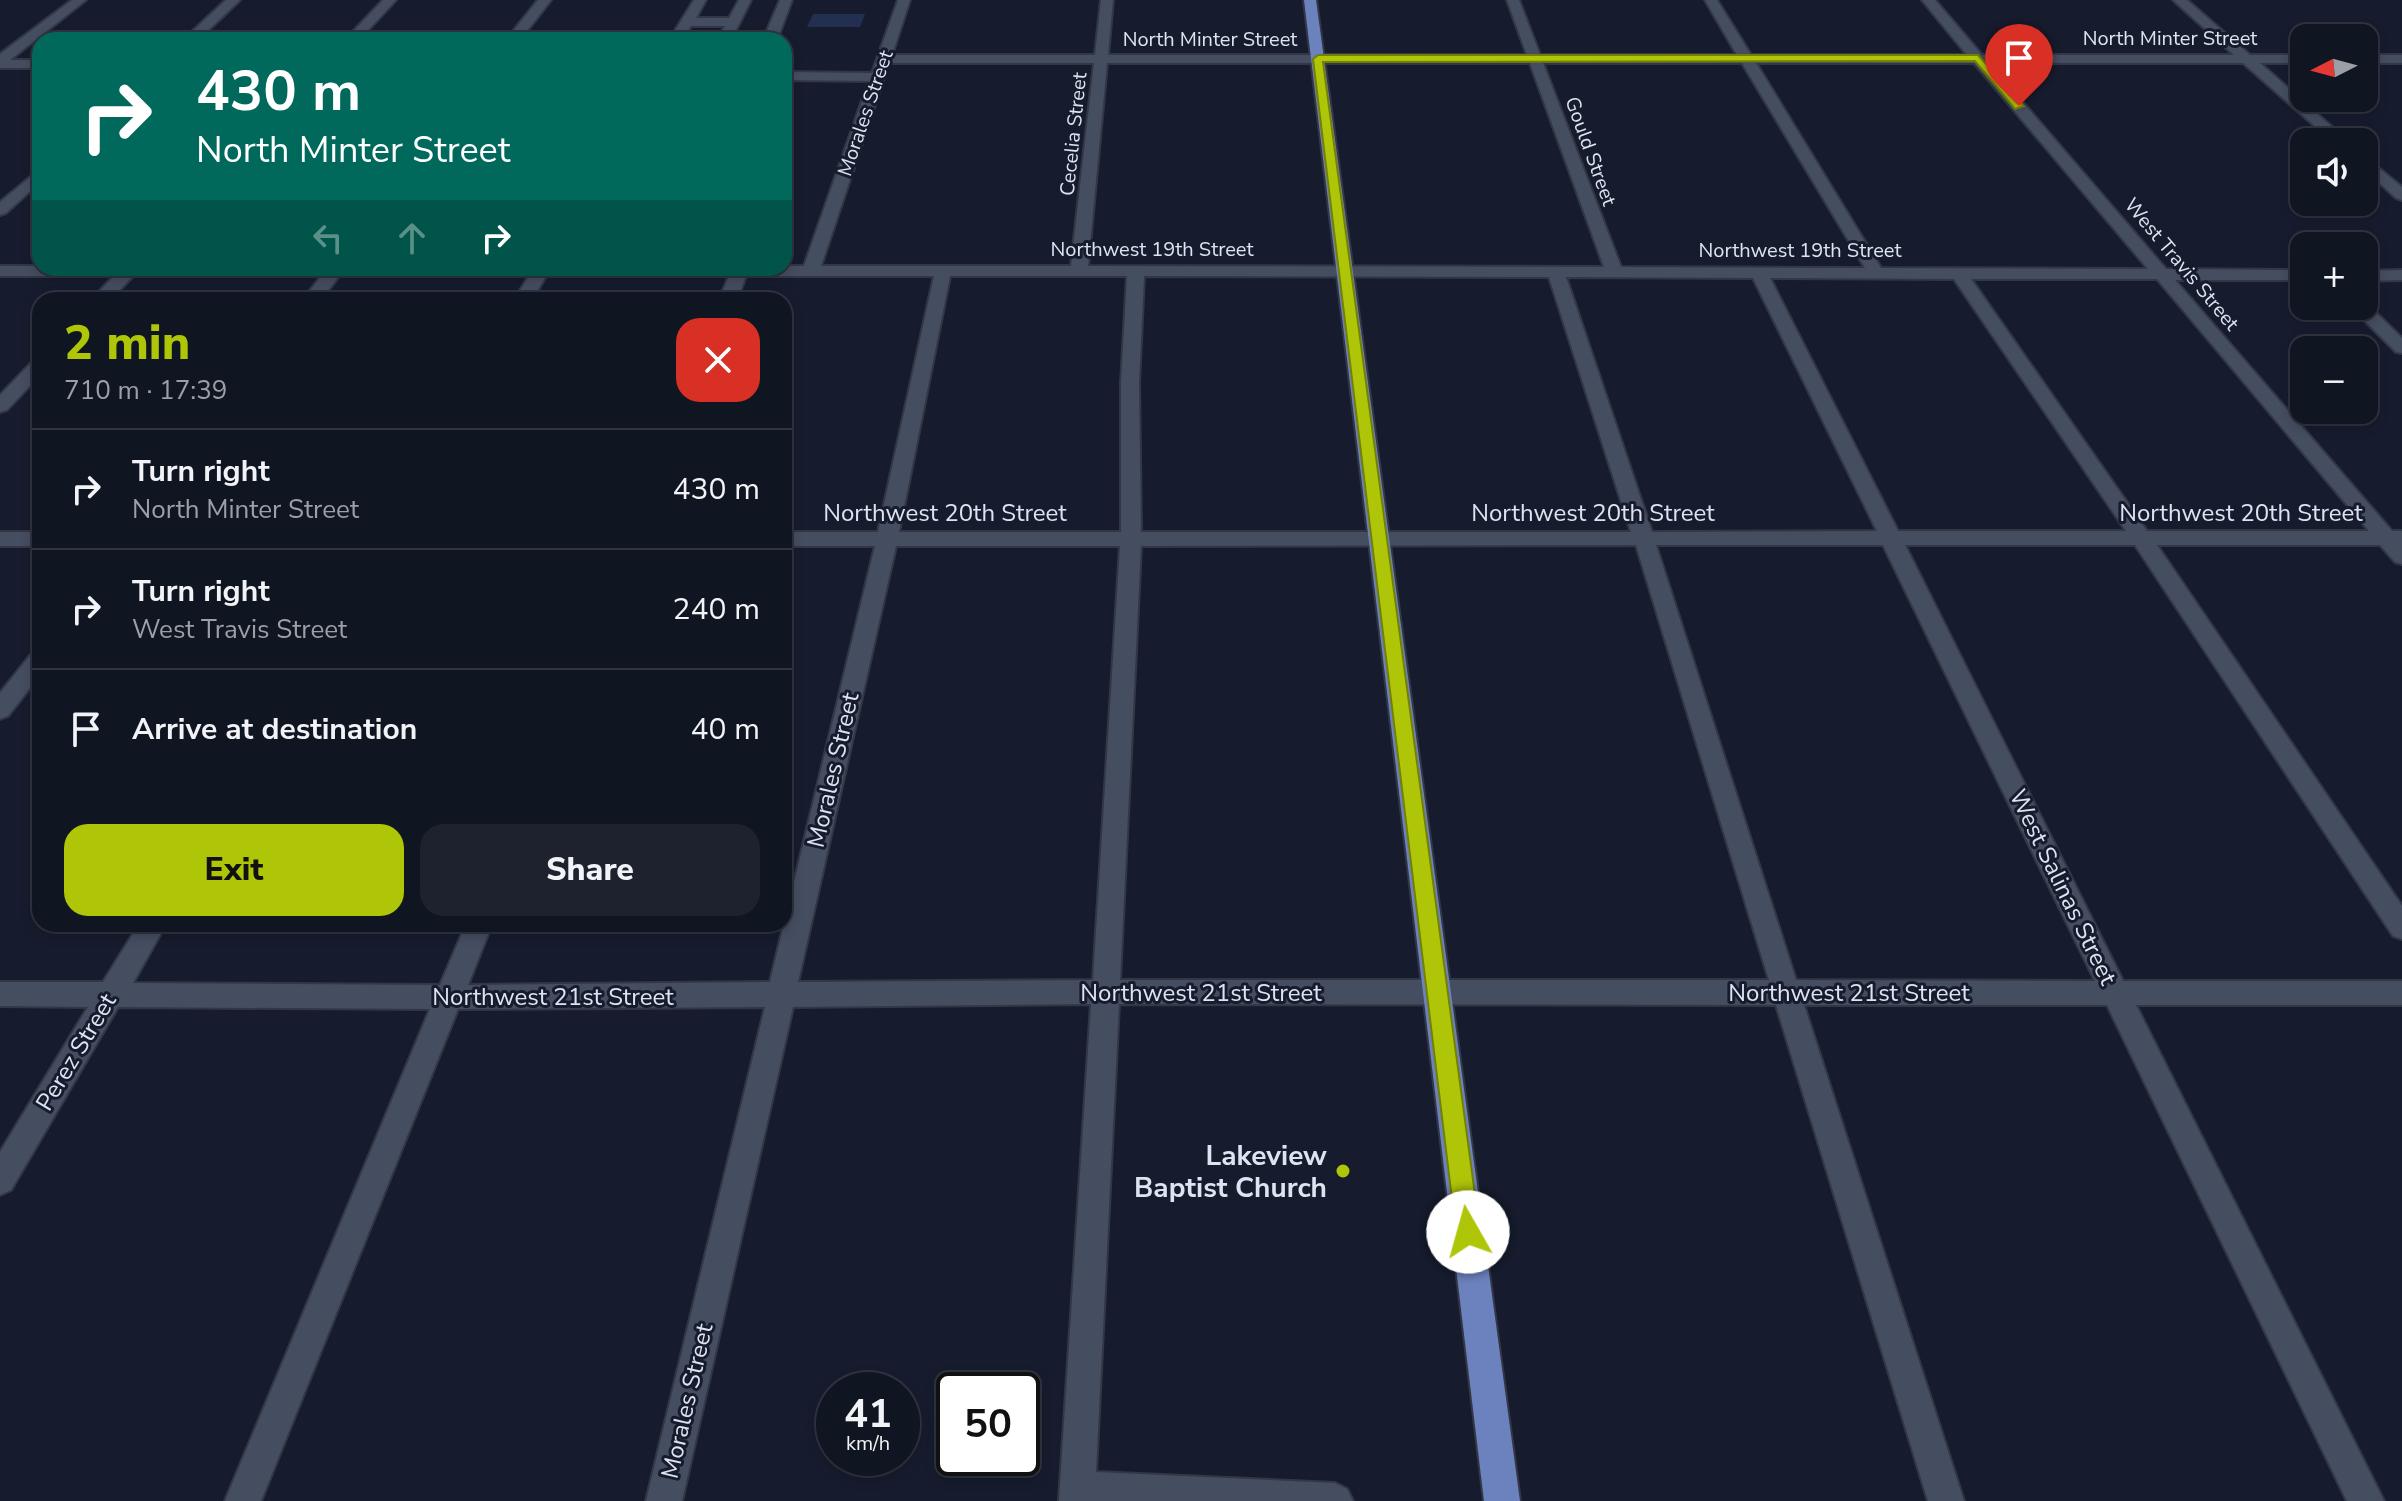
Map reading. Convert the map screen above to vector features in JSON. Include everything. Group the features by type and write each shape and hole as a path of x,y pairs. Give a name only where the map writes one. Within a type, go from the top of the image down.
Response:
{"main road":[{"path":"1310,0 1502,1501"}],"street":[{"path":"39,32 80,0"},
{"path":"199,32 234,0"},
{"path":"360,32 390,0"},
{"path":"519,32 545,0"},
{"path":"681,32 700,0"},
{"path":"728,32 745,0"},
{"path":"773,32 786,0"},
{"name":"Morales Street","path":"811,271 904,0"},
{"name":"Cecelia Street","path":"1079,272 1107,0"},
{"name":"Gould Street","path":"1513,0 1614,272"},
{"path":"1711,0 1876,273"},
{"name":"West Travis Street","path":"1928,0 2161,274 2394,538 2402,557"},
{"path":"2179,0 2326,128"},
{"path":"687,22 734,22"},
{"path":"0,63 32,38"},
{"name":"North Minter Street","path":"884,59 2290,59"},
{"path":"2378,59 2402,59"},
{"path":"0,63 32,64"},
{"path":"792,76 877,77"},
{"path":"2378,174 2402,195"},
{"path":"0,210 32,181"},
{"name":"Northwest 19th Street","path":"0,271 32,271"},
{"name":"Northwest 19th Street","path":"792,271 2290,275"},
{"name":"Morales Street","path":"664,1501 887,539 943,271"},
{"path":"1556,271 1644,539 1946,1501"},
{"path":"1136,272 1130,383 1131,538 1077,1495 1335,1501"},
{"name":"West Salinas Street","path":"1759,272 2366,1501"},
{"path":"1959,273 2142,539 2402,928"},
{"path":"2378,276 2402,275"},
{"path":"108,292 123,276"},
{"path":"318,292 330,276"},
{"path":"2373,320 2402,348"},
{"path":"0,406 32,372"},
{"name":"Northwest 20th Street","path":"792,539 2394,538"},
{"path":"0,539 32,539"},
{"path":"0,710 32,669"},
{"name":"Perez Street","path":"0,1180 148,932"},
{"path":"243,1501 476,932"},
{"name":"Northwest 21st Street","path":"0,994 449,997 1105,992 2402,993"}],"shaded area":[{"path":"813,14 865,14 860,27 807,27"}],"place":[{"name":"Lakeview Baptist Church","path":"1343,1171"}],"route":[{"path":"1468,1232 1318,59 1978,58 2019,106"}]}
